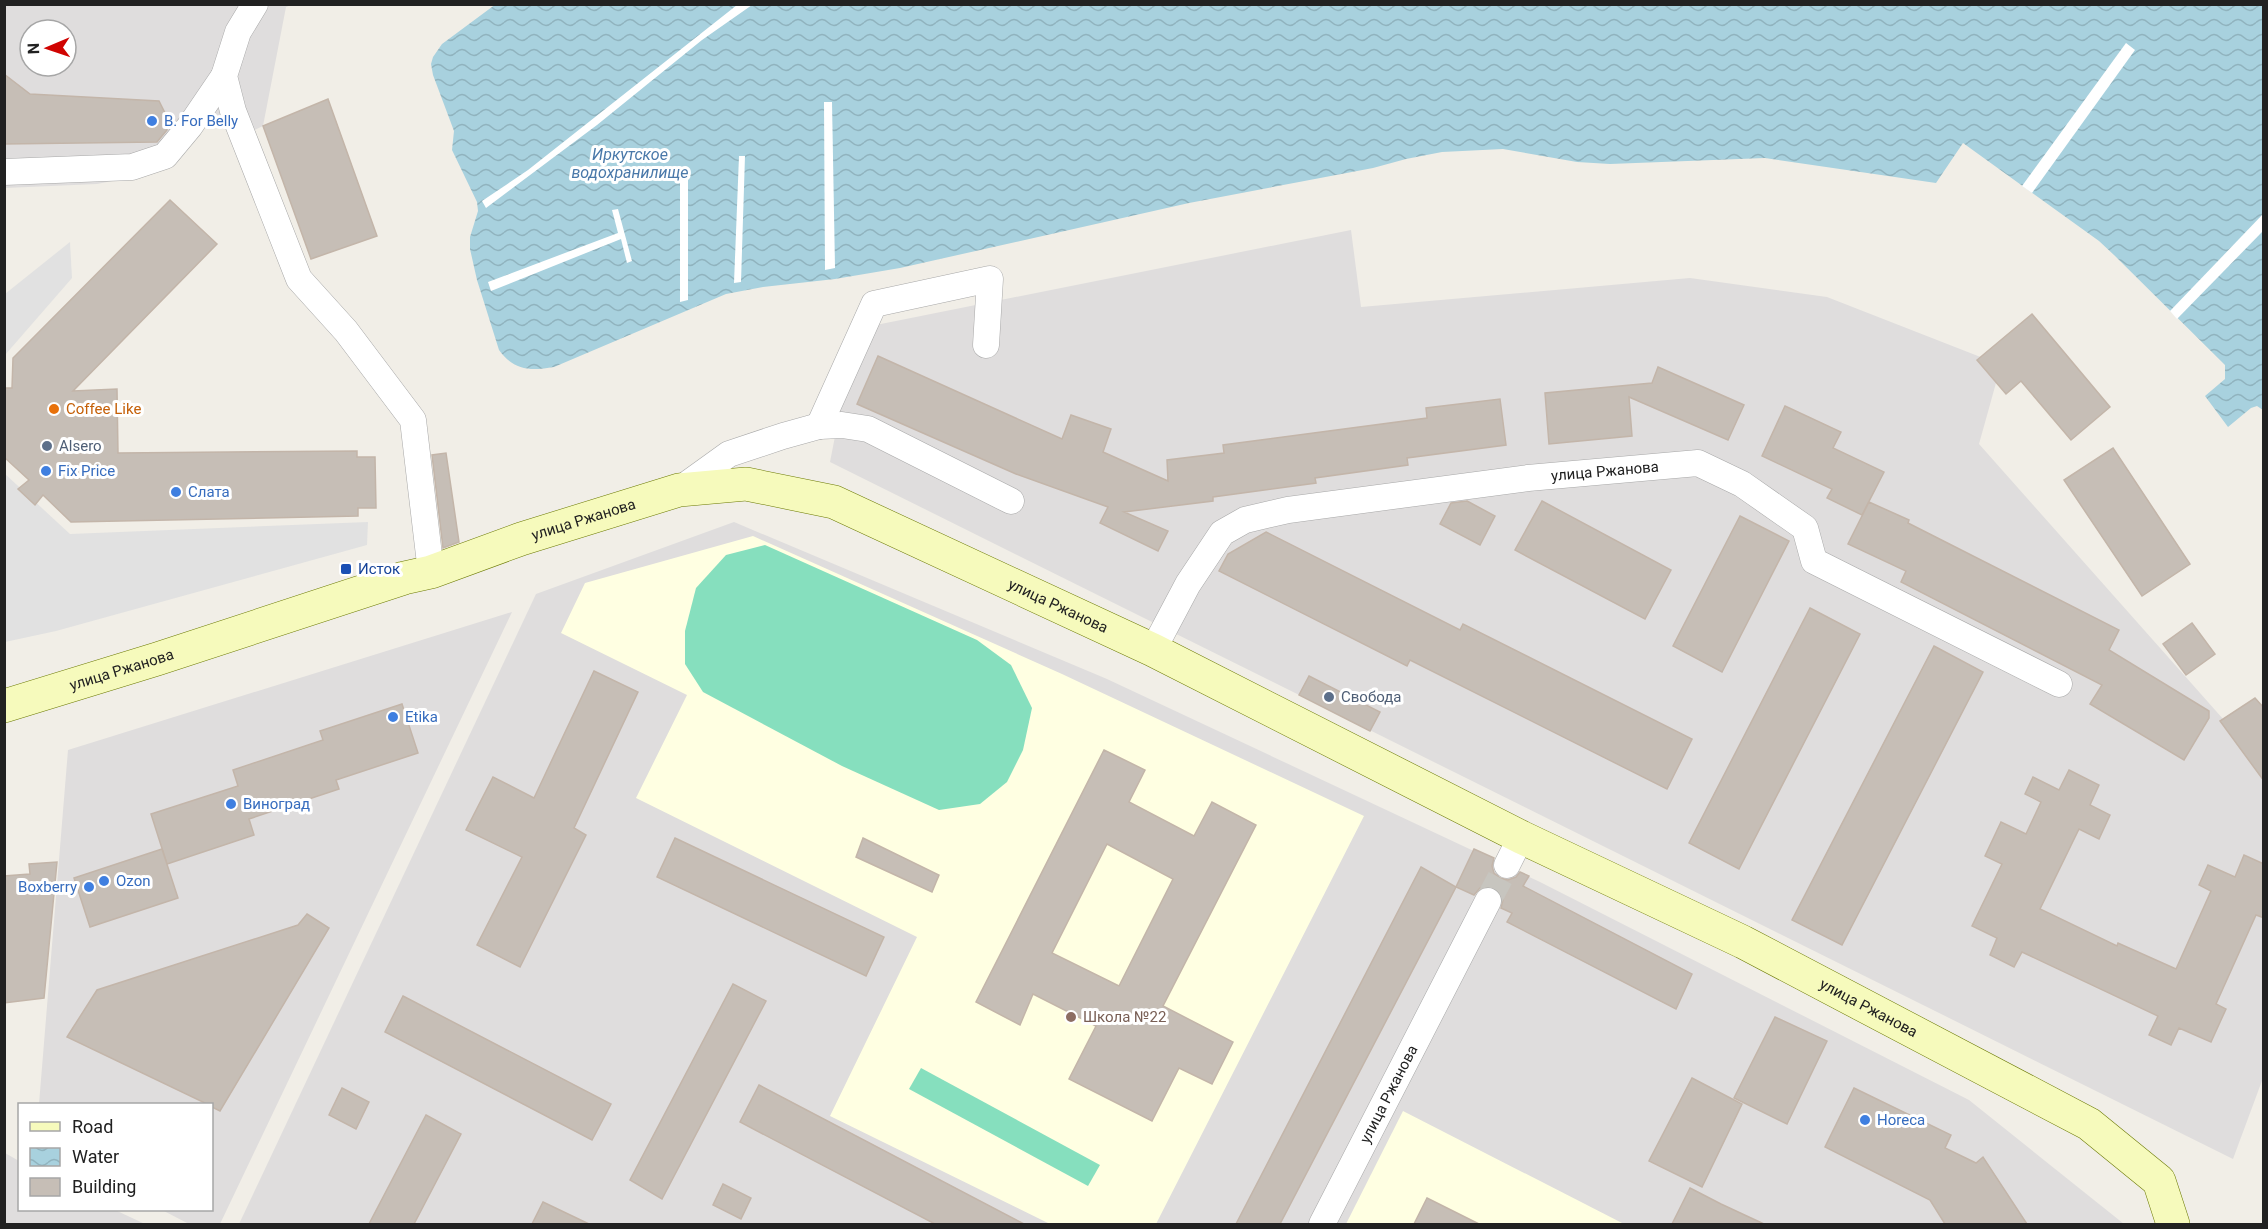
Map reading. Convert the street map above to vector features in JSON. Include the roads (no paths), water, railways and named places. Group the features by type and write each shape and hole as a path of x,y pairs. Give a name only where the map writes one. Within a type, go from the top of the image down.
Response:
{"street":[{"path":"4,172 132,167 165,156 190,126 224,76 238,32 255,4"},
{"path":"224,76 233,111 299,279 345,331 413,420 431,572"},
{"path":"819,426 874,304 990,279 986,345"},
{"path":"679,490 729,454 819,426 842,425 868,429 1011,501"},
{"name":"улица Ржанова","path":"1153,650 1188,584 1222,533 1245,520 1288,510 1528,478 1666,464 1698,463 1742,484 1805,528 1814,561 2059,684"},
{"name":"улица Ржанова","path":"4,706 157,659 404,578 431,572 521,539 679,490 746,484 834,502 1153,650 1514,851 1743,942 2089,1124 2159,1181 2173,1224"},
{"name":"улица Ржанова","path":"1322,1224 1488,901"}],"water":[{"name":"Иркутское водохранилище","path":"496,4 2263,5 2263,410 2257,406 2251,408 2228,427 2205,396 2225,379 2225,365 2099,241 1963,143 1936,183 1765,158 1610,164 1577,162 1503,149 1442,152 1373,168 1189,203 900,268 726,294 554,367 523,368 511,362 499,350 477,280 470,249 470,237 478,211 477,202 452,150 454,131 431,64 442,44"}],"tunnel":[{"path":"1488,901 1507,865"}],"place":[{"name":"B. For Belly","path":"152,121"},
{"name":"Coffee Like","path":"54,409"},
{"name":"Alsero","path":"47,446"},
{"name":"Fix Price","path":"46,471"},
{"name":"Слата","path":"176,492"},
{"name":"Исток","path":"346,569"},
{"name":"Свобода","path":"1329,697"},
{"name":"Etika","path":"393,717"},
{"name":"Виноград","path":"231,804"},
{"name":"Ozon","path":"104,881"},
{"name":"Boxberry","path":"89,887"},
{"name":"Школа №22","path":"1071,1017"},
{"name":"Horeca","path":"1865,1120"}]}
